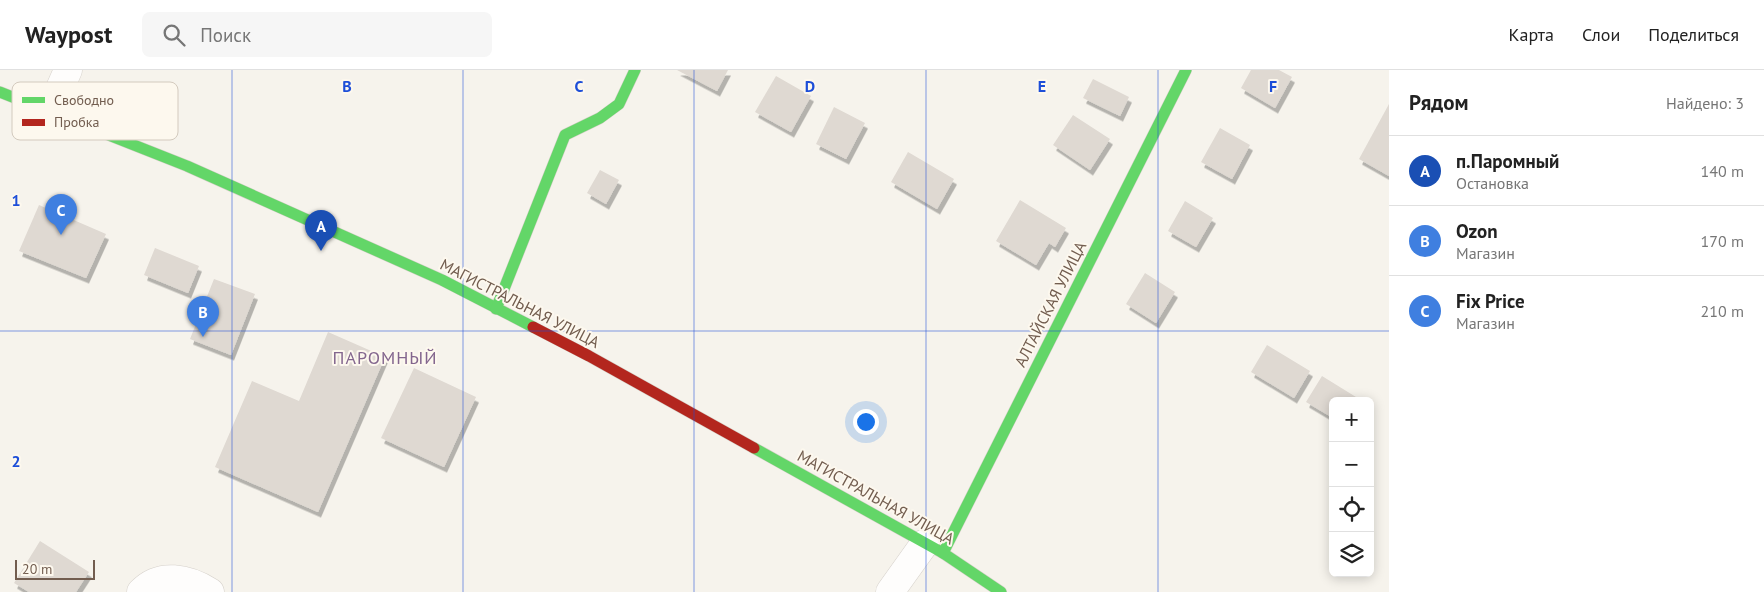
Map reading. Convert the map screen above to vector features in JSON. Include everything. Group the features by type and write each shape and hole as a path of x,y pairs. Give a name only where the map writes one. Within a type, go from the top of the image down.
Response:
{"street":[{"path":"63,82 68,70"},
{"path":"496,309 565,136 600,118 619,104 636,70"},
{"name":"АЛТАЙСКАЯ УЛИЦА","path":"934,548 1186,70"},
{"name":"МАГИСТРАЛЬНАЯ УЛИЦА","path":"0,92 12,97"},
{"name":"МАГИСТРАЛЬНАЯ УЛИЦА","path":"123,140 188,166 442,280 589,356 934,548 1001,592"},
{"path":"890,592 934,548"},
{"path":"141,592 148,584 163,579 180,580 200,586 210,592"}],"building":[{"path":"677,70 728,70 717,91"},
{"path":"1251,70 1279,70 1292,77 1275,108 1241,88"},
{"path":"776,76 811,96 791,132 755,112"},
{"path":"1093,79 1129,97 1120,116 1083,98"},
{"path":"1389,104 1389,176 1359,159"},
{"path":"834,107 865,123 846,159 816,144"},
{"path":"1073,115 1110,139 1090,170 1053,145"},
{"path":"1220,128 1250,145 1232,179 1201,162"},
{"path":"908,152 954,179 937,209 891,182"},
{"path":"600,170 619,180 606,204 587,193"},
{"path":"1020,200 1066,228 1055,247 1049,243 1036,265 996,241"},
{"path":"1185,201 1213,218 1196,247 1168,231"},
{"path":"39,205 106,234 86,278 19,251"},
{"path":"155,248 199,266 188,293 144,275"},
{"path":"1145,273 1175,292 1156,323 1126,304"},
{"path":"214,279 255,294 231,355 190,339"},
{"path":"328,332 385,357 318,512 215,467 252,381 299,401"},
{"path":"1267,345 1310,371 1294,398 1251,372"},
{"path":"414,368 476,397 444,467 381,438"},
{"path":"1322,376 1356,397 1329,397 1329,416 1306,402"},
{"path":"40,541 89,572 76,592 29,592 14,583"}],"traffic: fast":[{"path":"496,309 565,135 600,118 619,104 635,70"},
{"path":"943,553 1186,70"},
{"path":"0,92 12,97"},
{"path":"121,140 187,166 442,280 533,327"},
{"path":"754,448 943,553 1001,592"}],"traffic: jam":[{"path":"533,327 754,448"}],"place":[{"name":"Fix Price","path":"61,235"},
{"name":"п.Паромный","path":"321,251"},
{"name":"Ozon","path":"203,337"}],"district":[{"name":"ПАРОМНЫЙ","path":"385,357"}]}
